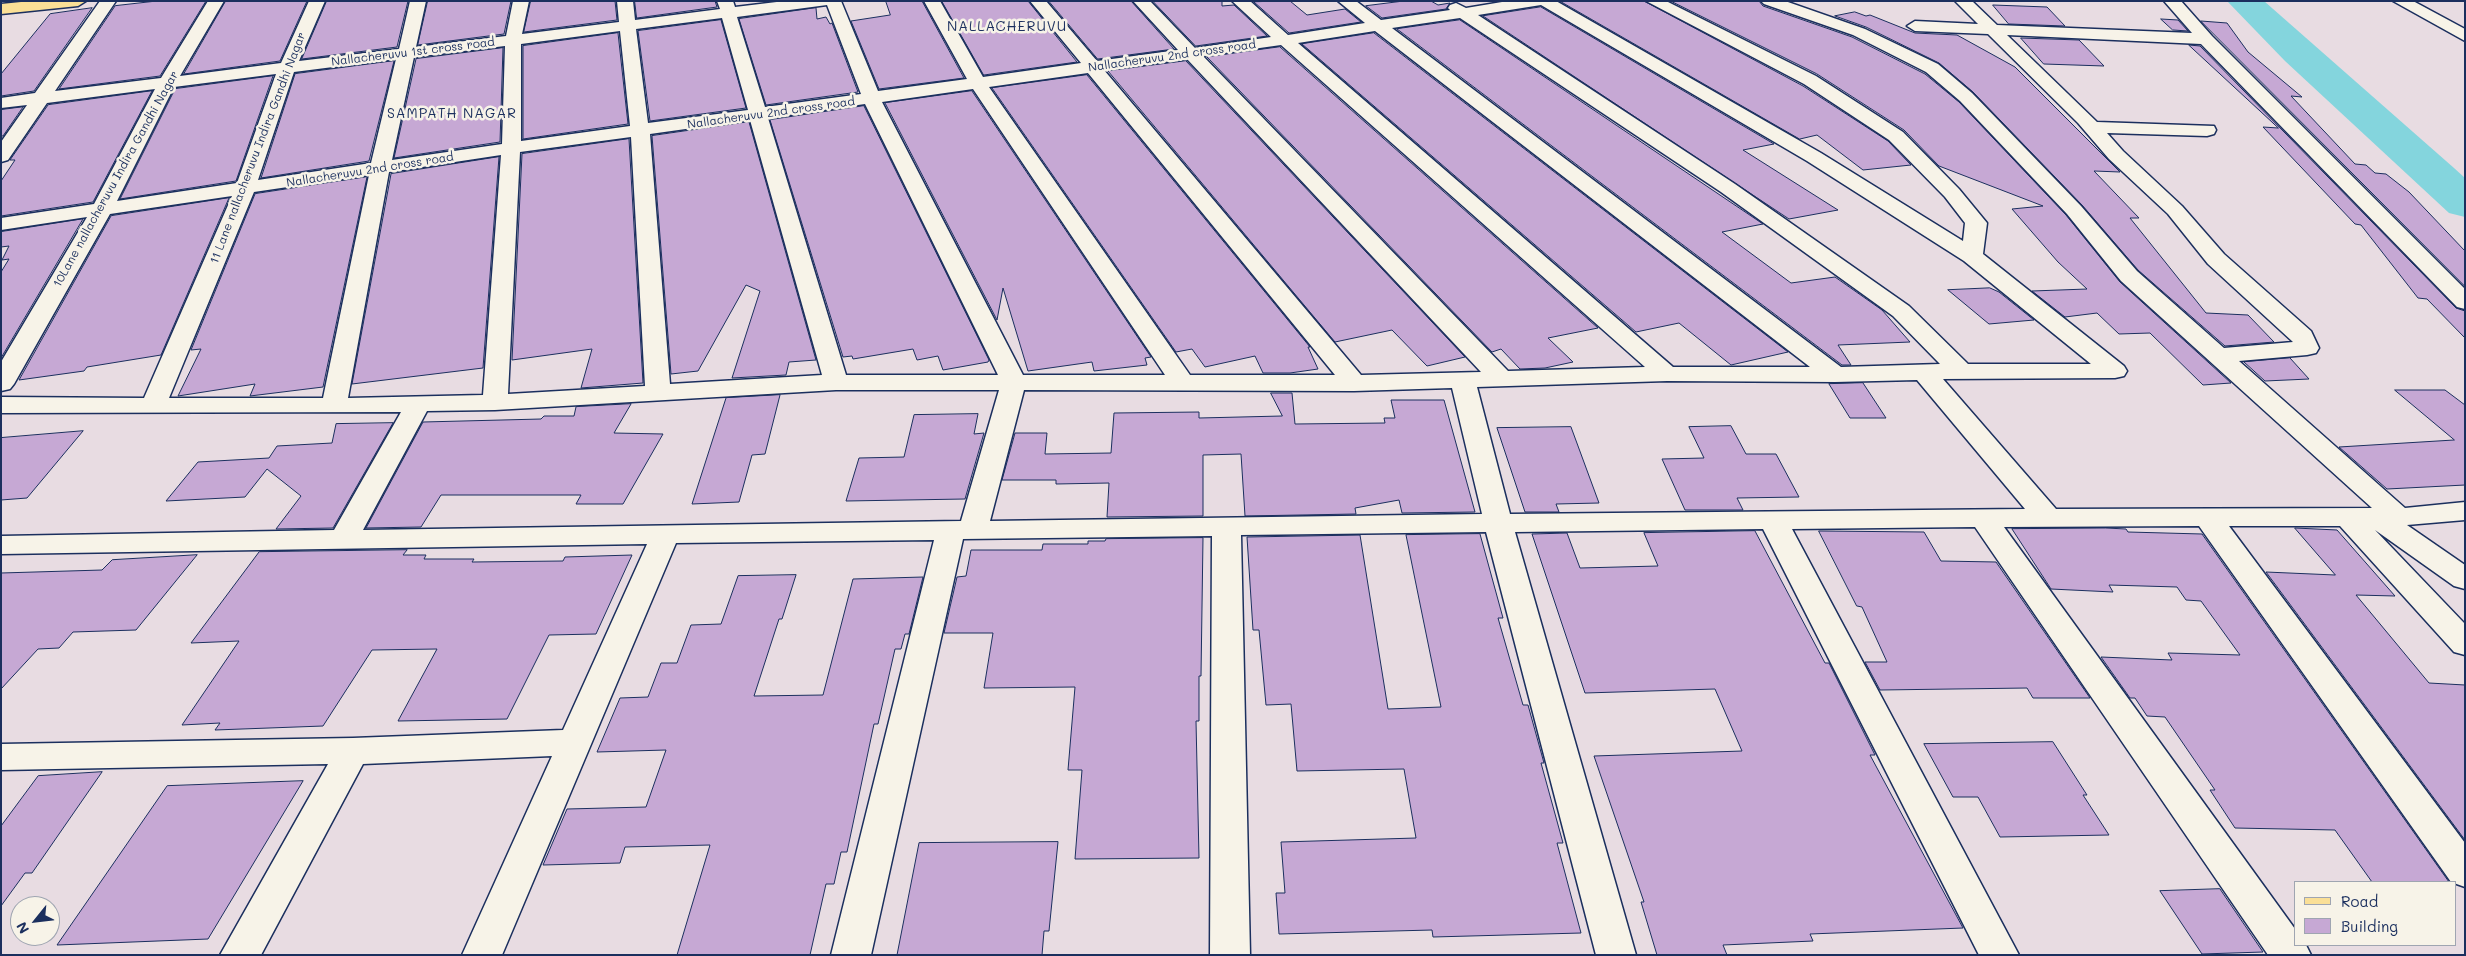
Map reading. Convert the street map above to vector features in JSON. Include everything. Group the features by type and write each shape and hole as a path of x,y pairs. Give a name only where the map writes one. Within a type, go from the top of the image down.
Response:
{"main road":[{"path":"1,9 78,1"}],"street":[{"path":"1,156 108,1"},
{"name":"10Lane nallacheruvu Indira Gandhi Nagar","path":"1,384 102,209 167,83 216,1"},
{"name":"11 Lane nallacheruvu Indira Gandhi Nagar","path":"153,406 244,189 287,68 317,1"},
{"path":"334,406 380,168 408,52 418,1"},
{"path":"495,402 511,148 513,40 521,1"},
{"path":"625,1 640,131 658,392"},
{"name":"Nallacheruvu 1st cross road","path":"1,103 408,52 628,27 728,8 825,1"},
{"path":"833,1 872,98 1014,381 962,530 852,955"},
{"path":"932,1 978,83 1182,382"},
{"path":"1038,1 1354,383"},
{"path":"1141,1 1503,380"},
{"path":"1240,1 1667,374"},
{"path":"1346,1 1834,375"},
{"path":"1447,1 1728,188 1902,311 1961,371"},
{"name":"Nallacheruvu 2nd cross road","path":"1,224 511,148 1092,68 1540,1"},
{"path":"1,405 334,406 495,402 836,382 1354,383 1667,374 1834,375 1961,371 2115,371 1972,256 1814,157 1544,1"},
{"path":"1654,1 1810,80 1896,136 1952,193 1976,223 1972,256"},
{"path":"1769,1 1859,32 1932,68 1966,98 2074,210 2129,276 2218,356 2388,517 2465,579"},
{"path":"1963,1 2091,127 2116,155 2175,210 2216,258 2303,336 2306,348 2218,356"},
{"path":"2172,1 2206,39 2465,302"},
{"path":"2401,1 2465,36"},
{"path":"728,8 836,382"},
{"path":"1915,26 2206,39"},
{"path":"2091,127 2207,130"},
{"path":"1924,372 2048,518"},
{"path":"1463,381 1498,523 1616,955"},
{"path":"344,539 418,404"},
{"path":"1,545 666,533 1226,526 1984,518 2388,517 2465,511"},
{"path":"2347,517 2465,644"},
{"path":"1984,518 2292,955"},
{"path":"2208,518 2465,872"},
{"path":"1773,520 2000,955"},
{"path":"1226,526 1230,955"},
{"path":"482,955 666,533"},
{"path":"1,757 353,751 575,742"},
{"path":"240,955 353,751"}],"building":[{"path":"157,1 206,1 160,76 59,89 115,6"},
{"path":"226,1 307,1 280,61 184,74"},
{"path":"327,1 408,1 397,47 302,59"},
{"path":"428,1 511,1 504,34 418,45"},
{"path":"531,1 615,1 617,20 524,32"},
{"path":"635,1 715,1 717,7 637,18"},
{"path":"886,1 922,1 964,78 879,89 851,21 890,15"},
{"path":"942,1 1028,1 1077,62 984,75"},
{"path":"1049,1 1131,1 1174,49 1098,59"},
{"path":"1153,1 1222,1 1222,6 1234,5 1267,36 1196,46"},
{"path":"1290,1 1307,15 1345,9 1361,22 1289,33 1254,2"},
{"path":"1404,1 1431,1 1438,5 1450,3 1446,9 1382,18 1366,6"},
{"path":"1560,1 1644,1 1803,86 1888,141 1911,165 1863,170 1817,135 1800,139"},
{"path":"1671,1 1759,1 1763,6 1852,37 1925,74 1959,102 2066,215 2120,282 2231,383 2203,385 2150,333 2119,334 2097,313 2065,317 2032,291 2087,289 2058,262 2012,209 2043,206 1939,166 1904,130 1817,74"},
{"path":"1993,5 2047,7 2065,26 2009,24"},
{"path":"1541,7 1774,144 1743,150 1838,210 1789,219 1483,16"},
{"path":"92,8 34,91 1,96 1,74 50,14"},
{"path":"816,8 817,19 826,17 830,24 832,23 858,92 766,105 739,19"},
{"path":"1855,12 1866,16 1870,15 1915,33 1957,35 2015,67 2120,172 2094,171 2139,218 2130,218 2206,313 2248,315 2274,342 2225,346 2138,270 2082,205 1973,92 1939,63 1866,27 1835,16"},
{"path":"2161,19 2178,20 2188,31 2173,30"},
{"path":"721,20 746,108 650,121 638,31"},
{"path":"1460,20 1763,224 1722,232 1791,283 1835,277 1882,310 1910,342 1838,345 1851,365 1842,365 1397,29"},
{"path":"2201,21 2227,23 2248,52 2302,97 2291,96 2355,164 2366,165 2375,173 2386,174 2409,192 2465,251 2465,286"},
{"path":"618,33 628,124 523,139 523,46"},
{"path":"1374,33 1788,352 1731,365 1679,323 1636,332 1302,44"},
{"path":"2021,38 2079,40 2104,66 2044,64"},
{"path":"2189,45 2200,46 2456,308 2465,311 2465,338 2427,299 2418,298 2361,225 2355,224 2263,127 2278,128"},
{"path":"1280,47 1598,328 1548,338 1573,362 1545,368 1520,369 1501,349 1492,352 1207,57"},
{"path":"503,48 500,142 394,158 416,59"},
{"path":"394,61 369,161 261,178 295,74"},
{"path":"1186,61 1465,357 1427,366 1392,330 1335,342 1108,71"},
{"path":"1087,75 1310,347 1308,347 1318,369 1290,373 1263,373 1255,356 1205,367 1192,349 1176,352 992,88"},
{"path":"273,76 236,181 120,199 175,89"},
{"path":"152,91 93,202 1,216 1,181 15,160 10,160 48,105"},
{"path":"972,91 1151,357 1145,358 1147,365 1094,371 1092,362 1028,371 1003,288 997,320 885,103"},
{"path":"864,106 989,360 988,362 943,370 938,356 917,360 913,349 853,359 852,356 843,357 770,120"},
{"path":"23,107 3,136 1,136 1,110"},
{"path":"749,122 816,360 789,362 786,375 732,378 760,291 746,285 698,371 671,374 652,136"},
{"path":"629,139 643,383 581,388 592,349 512,360 522,154"},
{"path":"499,157 483,368 352,384 391,174"},
{"path":"367,177 323,387 250,396 255,384 178,396 201,349 191,350 255,194"},
{"path":"229,198 161,355 87,367 84,371 19,380 111,216"},
{"path":"83,219 1,358 1,272 9,259 2,260 9,246 1,247 1,232"},
{"path":"1990,288 1999,292 2034,320 1989,324 1948,290"},
{"path":"2290,358 2309,379 2265,381 2244,362"},
{"path":"1863,383 1886,418 1850,418 1829,384"},
{"path":"2395,390 2445,390 2465,405 2465,485 2387,489 2339,447 2454,440"},
{"path":"1271,393 1292,393 1295,424 1385,423 1384,418 1395,418 1391,400 1444,400 1475,512 1402,513 1399,500 1355,508 1356,514 1245,516 1241,454 1203,455 1203,516 1107,517 1109,483 1056,484 1056,480 1002,480 1015,433 1047,433 1045,454 1111,453 1114,413 1199,412 1199,418 1282,416"},
{"path":"780,395 765,454 752,455 739,502 692,504 726,398"},
{"path":"631,404 614,433 663,434 623,504 576,504 581,495 441,495 421,527 366,528 423,422 541,419 544,416 574,416 576,407"},
{"path":"978,414 974,434 984,433 965,499 846,501 859,458 904,457 914,415"},
{"path":"393,423 333,528 276,529 301,496 267,469 245,497 166,501 198,462 269,458 277,446 332,443 336,424"},
{"path":"1731,426 1746,454 1776,454 1799,497 1737,498 1743,510 1685,510 1662,459 1704,458 1689,427"},
{"path":"1571,427 1599,503 1556,504 1559,512 1525,512 1497,428"},
{"path":"83,431 27,498 1,500 1,438"},
{"path":"2106,528 2126,529 2128,532 2202,534 2448,881 2371,881 2335,830 2235,828 2210,790 2215,790 2165,717 2147,716 2135,698 2130,698 2101,657 2172,660 2168,653 2240,655 2201,601 2186,600 2177,587 2109,585 2113,592 2051,589 2012,529"},
{"path":"2295,528 2337,530 2395,596 2356,595 2429,683 2465,685 2465,840 2266,572 2335,575"},
{"path":"1755,531 1825,663 1829,663 1875,755 1870,755 1963,928 1810,934 1813,941 1723,945 1727,955 1657,955 1641,902 1644,902 1594,756 1742,751 1715,689 1585,693 1532,534 1567,533 1580,568 1658,566 1644,533"},
{"path":"1819,531 1924,532 1941,561 1996,562 2090,698 2033,698 2027,688 1880,690 1865,662 1887,662 1862,607 1857,606"},
{"path":"1480,534 1503,618 1498,618 1523,705 1528,705 1544,763 1541,763 1563,843 1557,843 1581,933 1433,937 1432,930 1279,934 1276,893 1285,893 1281,842 1416,838 1404,769 1297,771 1291,704 1266,705 1259,630 1253,630 1247,537 1360,535 1388,709 1441,707 1406,535"},
{"path":"1203,538 1201,676 1199,676 1199,721 1196,721 1199,858 1075,859 1082,770 1068,770 1075,687 984,688 993,633 944,633 957,577 966,576 971,550 1042,550 1043,544 1088,544 1088,541 1105,541 1106,539"},
{"path":"407,550 403,555 426,555 424,559 474,559 472,562 563,561 565,557 632,555 596,634 549,635 507,719 398,721 437,649 372,650 323,726 215,730 220,723 182,725 239,641 191,643 259,552"},
{"path":"197,555 136,630 73,632 59,648 38,649 1,689 1,573 102,570 112,560"},
{"path":"796,575 782,619 779,619 754,696 823,695 853,579 923,577 909,634 905,634 901,649 895,649 878,724 874,724 847,852 841,852 834,884 826,884 810,955 677,955 710,845 625,847 620,863 543,865 567,809 646,807 666,750 597,752 620,698 648,697 661,663 677,663 691,625 721,624 738,576"},
{"path":"2053,742 2087,795 2083,795 2109,835 2000,837 1978,797 1953,797 1924,744"},
{"path":"102,772 32,873 25,873 1,906 1,826 38,776"},
{"path":"303,781 208,939 60,945 60,941 167,786"},
{"path":"1058,842 1049,931 1044,931 1042,955 897,955 919,843"},
{"path":"2220,889 2263,952 2202,954 2160,891"}],"waterway":[{"path":"2244,1 2298,53 2465,203"}],"district":[{"name":"NALLACHERUVU","path":"1007,27"},
{"name":"SAMPATH NAGAR","path":"452,114"}]}
